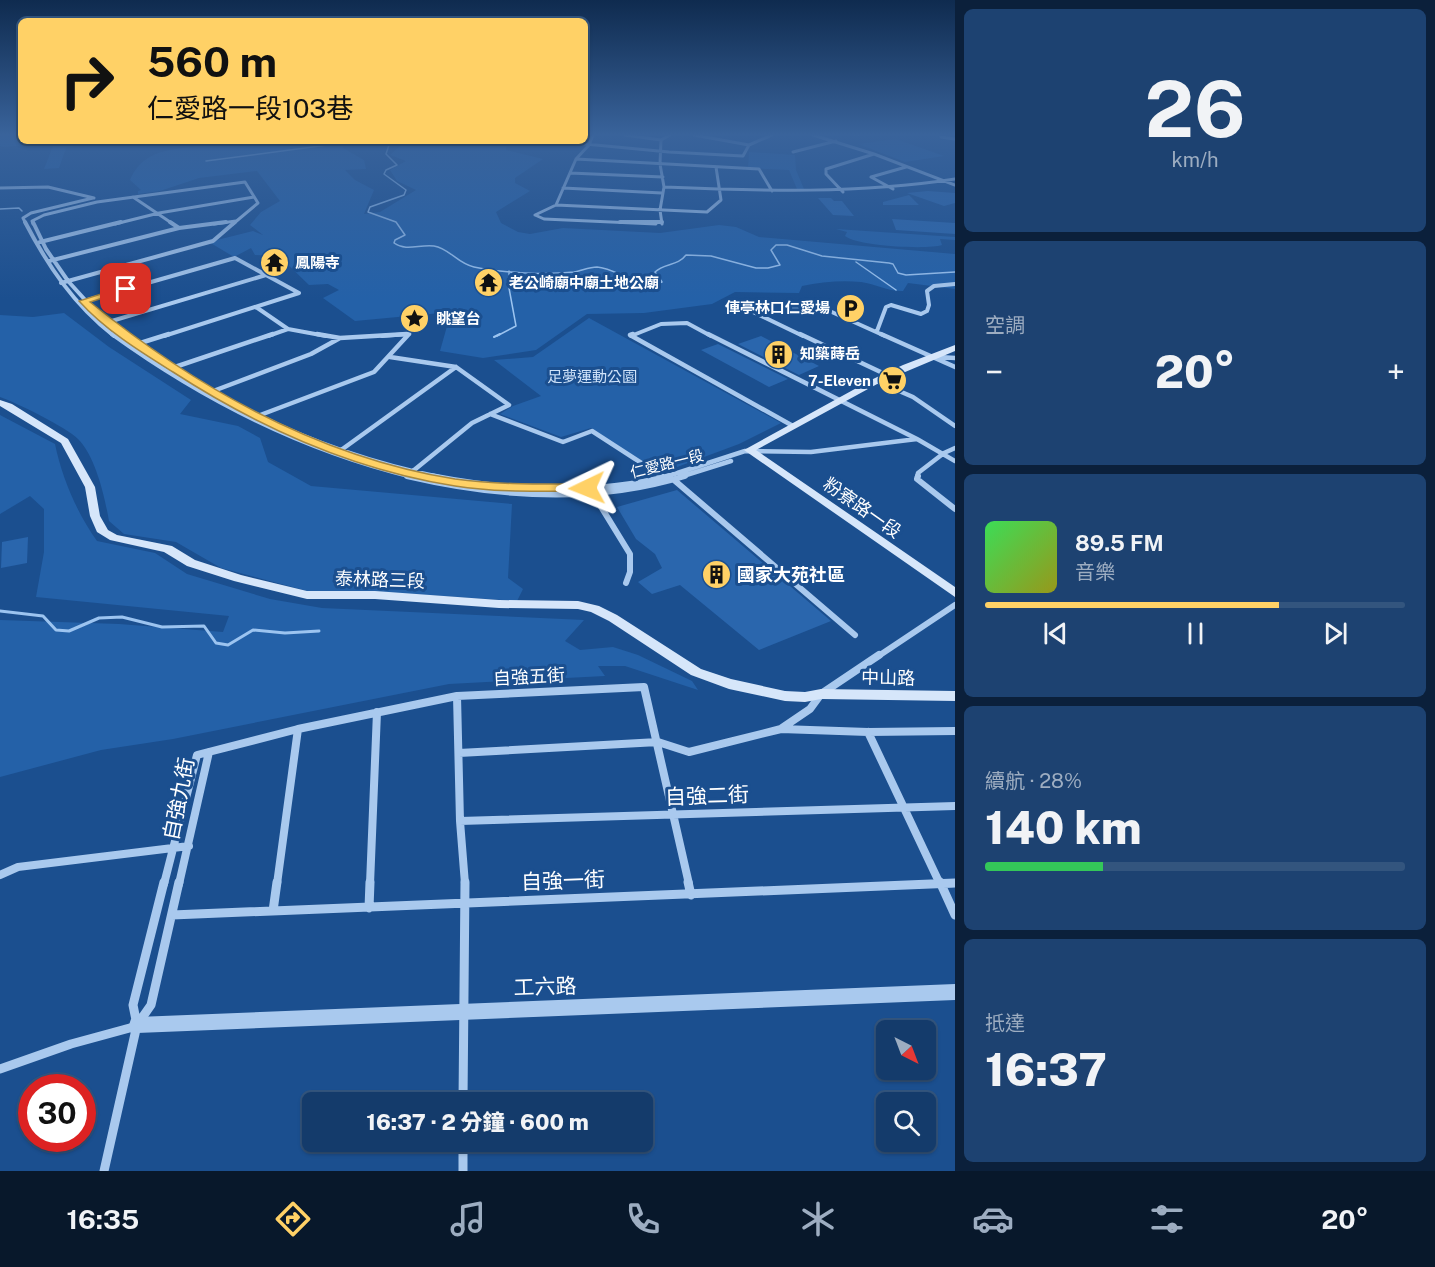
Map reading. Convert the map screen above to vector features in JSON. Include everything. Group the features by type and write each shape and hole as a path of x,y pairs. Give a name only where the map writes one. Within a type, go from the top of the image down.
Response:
{"main road":[{"name":"仁愛路一段","path":"749,450 888,375 955,348"},
{"name":"泰林路三段","path":"0,403 9,406 66,441 90,487 98,525 103,532 114,538 154,544 203,568 307,595 375,596 499,604 578,605 595,609 613,618 696,672 708,677 785,696 805,697 821,694"},
{"name":"粉寮路一段","path":"749,450 955,593"},
{"name":"中山路","path":"821,694 955,696"}],"street":[{"path":"63,190 87,194 98,200"},
{"name":"仁愛路一段","path":"187,190 98,200 24,216 49,261 80,302 101,324 250,419 336,453 408,475 494,492 592,492 648,486 711,469 749,450"},
{"name":"仁愛路一段","path":"250,190 254,197"},
{"path":"556,205 562,190"},
{"path":"596,190 662,193"},
{"path":"663,190 660,210 662,224 544,219 535,214 556,205 660,210 707,213 721,201 719,190"},
{"path":"736,190 843,192 882,190"},
{"path":"132,197 179,228"},
{"path":"39,243 159,213 254,197 258,203 213,241 64,282"},
{"name":"仁愛路一段","path":"39,243 32,221 34,218 98,200"},
{"path":"49,261 179,228 238,220"},
{"path":"80,302 235,258 299,293 134,345"},
{"path":"101,324 266,275"},
{"path":"877,331 886,307 891,305 921,314 927,311 929,305 927,291 933,286 955,284"},
{"name":"仁愛路一段","path":"80,302 166,370 256,417 336,453"},
{"path":"730,302 888,375"},
{"path":"762,315 814,304 955,367"},
{"path":"250,419 374,372 410,334 340,338 288,329 256,307"},
{"path":"793,426 630,335 660,324 687,323 917,439 955,461"},
{"path":"166,370 288,329"},
{"path":"208,393 311,354 340,338"},
{"path":"390,357 456,368 509,405 455,435 408,475"},
{"path":"932,357 955,358"},
{"path":"336,453 456,368"},
{"path":"876,381 913,397 955,426"},
{"path":"490,414 563,442 592,431 664,477 675,480 855,635"},
{"path":"749,450 775,453 846,448 917,439"},
{"path":"955,448 944,453 918,473 917,479 955,509"},
{"name":"仁愛路一段","path":"408,475 475,485 535,489 603,487 664,477 749,450"},
{"path":"592,492 630,554 630,572 626,583"},
{"path":"781,729 810,709 821,694 955,606"},
{"name":"自強五街","path":"209,752 298,729 457,696 644,687 691,895"},
{"path":"457,696 460,821 466,902 463,1092"},
{"path":"369,908 377,712"},
{"path":"273,911 298,729"},
{"path":"459,753 658,742 690,752 781,729 868,732 955,731"},
{"path":"868,732 955,915"},
{"name":"自強九街","path":"209,752 151,1005 137,1026 133,1005 172,848 197,755 209,752"},
{"name":"自強二街","path":"460,821 955,806"},
{"path":"0,875 18,867 189,846"},
{"name":"自強一街","path":"172,915 955,883"},
{"name":"工六路","path":"137,1026 955,992"},
{"path":"0,1069 71,1044 137,1026 104,1171"},
{"path":"463,1152 463,1171"}],"green space":[{"path":"141,190 164,190 138,194"},
{"path":"271,190 373,190 364,214 380,212 415,190 527,190 530,191 496,212 501,223 518,232 530,234 563,228 660,233 719,225 736,227 759,237 955,254 955,289 908,283 903,291 897,291 861,282 846,281 802,286 799,293 735,292 712,304 644,313 587,314 536,350 483,358 440,351 451,312 355,321 323,298 339,290 328,284 309,285 279,256 255,255 251,248 234,257 209,242 253,231 263,235 250,225 261,212 280,201"},
{"path":"836,229 955,237 955,240 940,239 942,245 934,246 892,246 852,239 845,236 847,232"},
{"path":"64,313 109,347 191,400 180,414 238,426 260,438 268,462 311,486 512,504 508,578 523,589 517,601 428,595 311,592 221,568 176,542 124,534 109,521 95,467 78,439 53,422 0,397 0,315 33,317"},
{"name":"足夢運動公園","path":"589,318 781,423 739,444 661,473 591,428 561,437 500,414 513,406 541,396 494,360 533,357"},
{"path":"0,415 55,444 71,495 97,541 155,553 187,574 270,599 322,608 584,620 565,641 580,650 613,647 638,655 692,681 698,690 625,666 598,666 605,676 449,684 173,739 101,750 0,777 0,620 119,624 223,632 229,616 36,597 44,552 44,509 30,496 0,514"}],"building":[{"path":"928,191 955,193 955,203 944,206 907,193"},
{"path":"909,195 919,205 883,205 883,202"},
{"path":"818,198 842,201 854,216 833,215"},
{"path":"892,219 955,223 955,234 896,230"},
{"name":"知築蒔岳","path":"761,336 819,366 799,375 738,344"},
{"name":"知築蒔岳","path":"718,344 788,379 769,387 701,350"},
{"name":"國家大苑社區","path":"677,490 831,621 759,650 680,585 652,594 638,582 662,568 655,554 636,539 617,507"},
{"path":"28,537 27,563 1,568 2,542"}],"waterway":[{"path":"406,190 404,195 370,207 368,212 396,222 405,235 395,240 394,243 404,247 439,247 468,265 509,272"},
{"path":"0,209 19,208 22,211"},
{"path":"509,272 574,272 597,267 605,268 638,282 654,284 662,282 655,272 683,259 686,255 711,256 756,268 768,268 780,265 771,250 776,245 787,245 822,256 893,264 898,273 906,275 955,272"},
{"path":"856,262 896,290"},
{"path":"497,336 516,326 509,288 509,272"},
{"path":"494,337 500,334"},
{"path":"0,611 43,616 56,630 69,631 99,618 122,617 162,627 204,626 216,643 228,645 253,630 285,633 319,631"}],"place":[{"name":"鳳陽寺","path":"274,263"},
{"name":"老公崎廟中廟土地公廟","path":"488,283"},
{"name":"俥亭林口仁愛場","path":"851,308"},
{"name":"眺望台","path":"415,319"},
{"name":"知築蒔岳","path":"779,354"},
{"name":"7-Eleven","path":"892,381"},
{"name":"國家大苑社區","path":"716,575"}],"route":[{"path":"126,289 83,301 136,345 211,392 268,423 339,452 410,473 454,482 503,488 587,488"}]}
